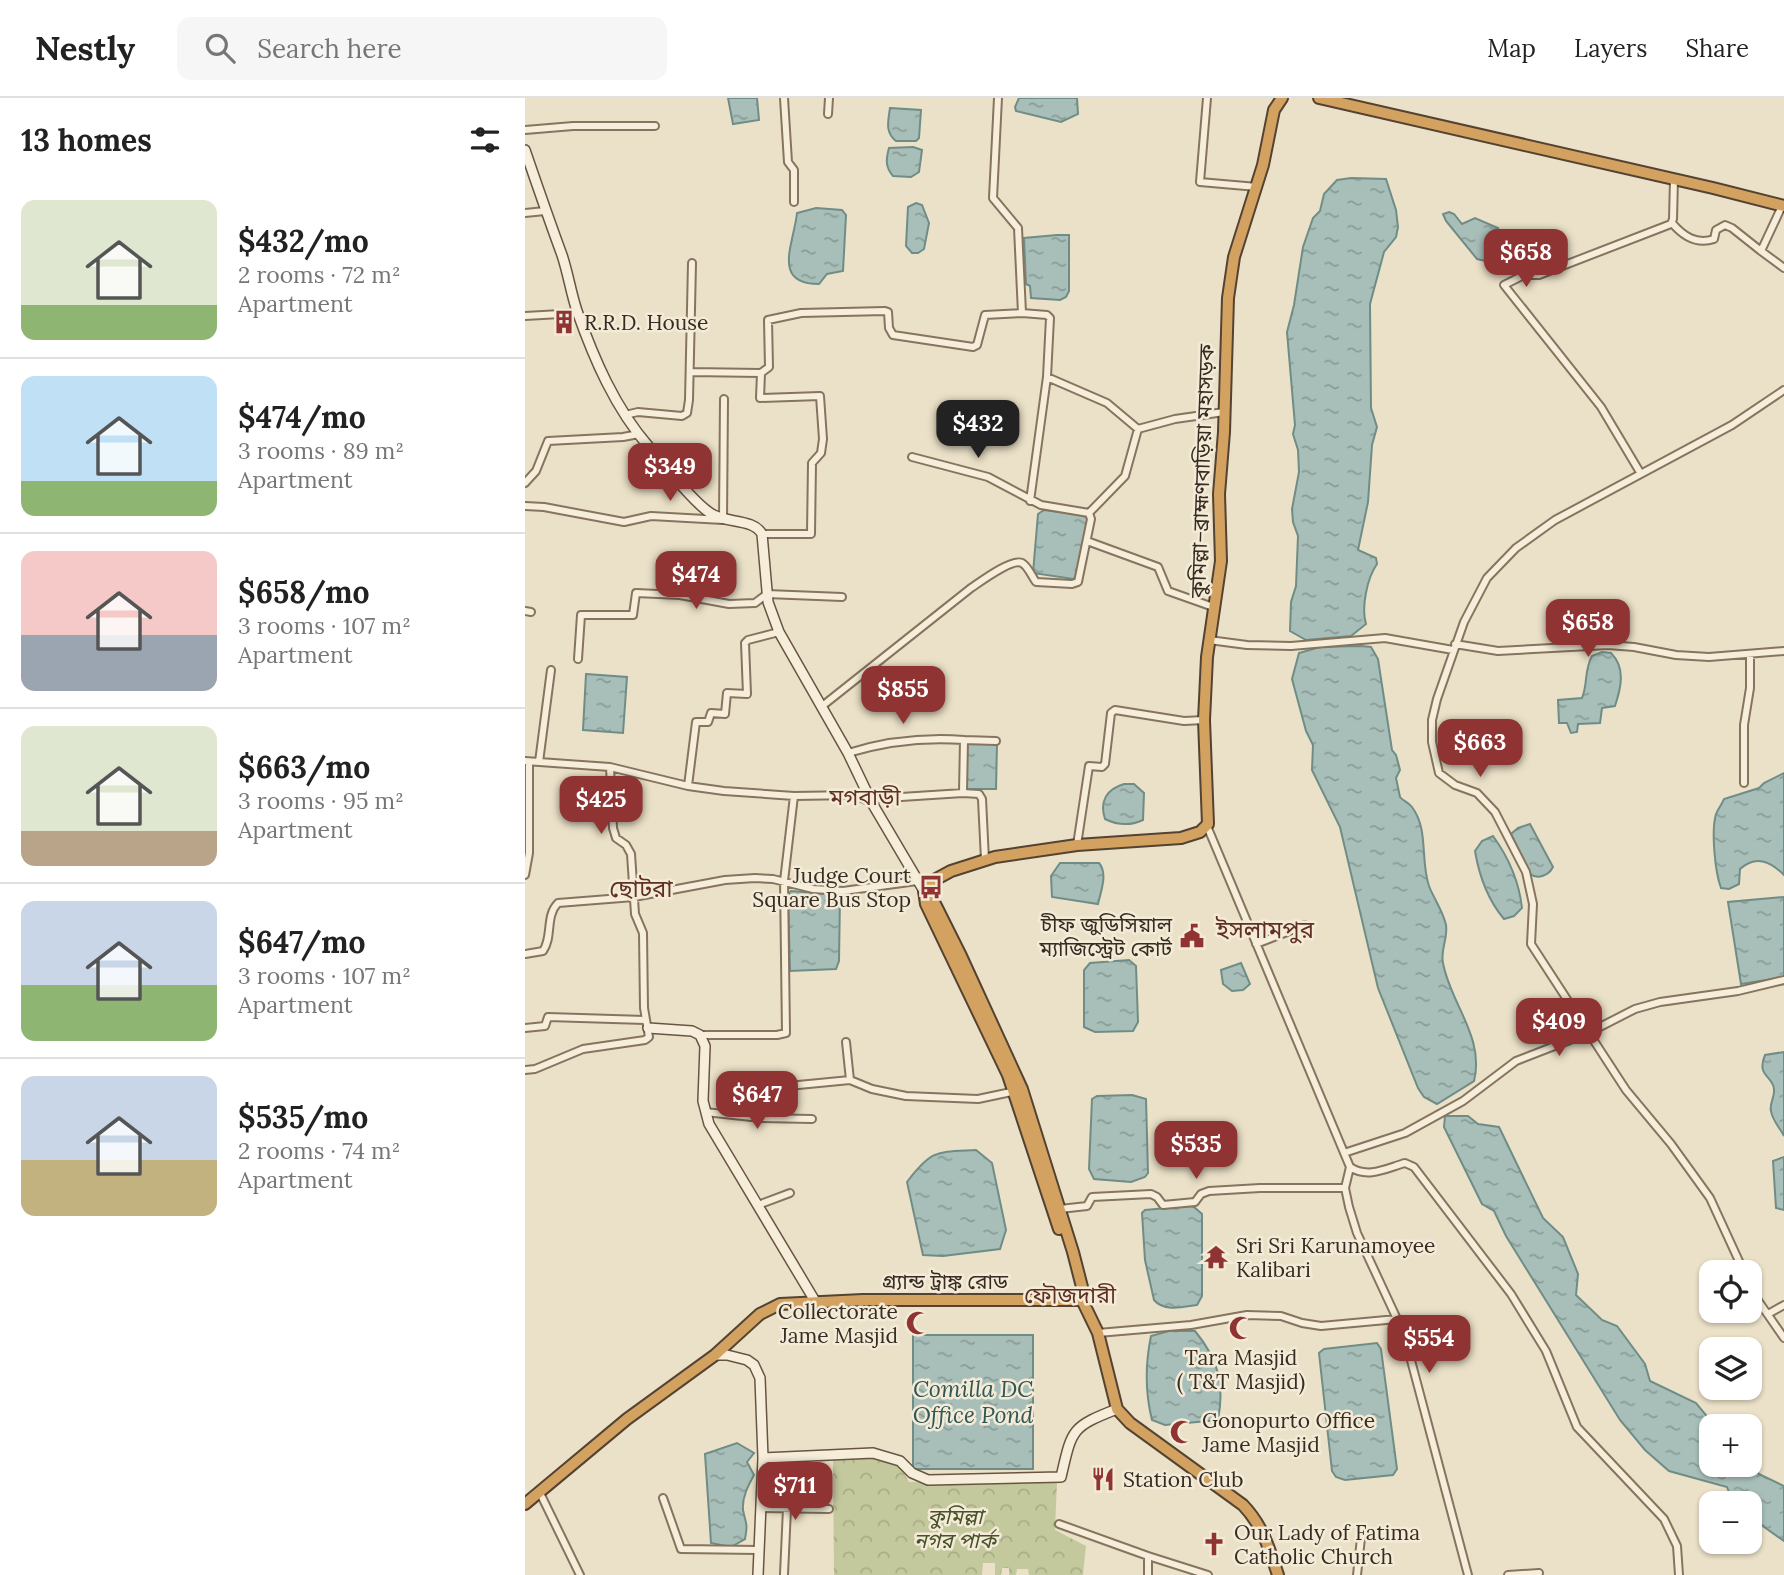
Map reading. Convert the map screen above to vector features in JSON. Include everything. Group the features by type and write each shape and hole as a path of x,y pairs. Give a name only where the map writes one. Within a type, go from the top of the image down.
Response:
{"highway":[{"name":"কুমিল্লা–ব্রাহ্মণবাড়িয়া মহাসড়ক","path":"1207,826 1209,812 1204,720 1209,640 1216,608 1221,561 1219,494 1228,298 1234,257 1257,187 1274,110 1282,98"},
{"path":"1319,98 1783,206"},
{"path":"1082,1300 1082,1287 1060,1209 1018,1090 949,942 933,900 924,891 925,886 951,871 985,860 1077,845 1181,838 1200,832 1207,826"},
{"path":"1018,1090 1075,1288 1098,1333 1117,1409 1130,1423 1243,1505 1256,1518 1265,1535 1278,1575"},
{"name":"গ্র্যান্ড ট্রাঙ্ক রোড","path":"525,1504 627,1419 715,1355 766,1310 787,1303 815,1301 1082,1300"}],"street":[{"path":"784,98 788,165 794,170 794,202"},
{"path":"828,114 829,98"},
{"path":"998,98 992,195 1017,226 1022,313"},
{"path":"1207,98 1200,182 1257,187"},
{"path":"525,130 655,126"},
{"path":"525,149 578,313 603,377 639,434 699,502 723,520"},
{"path":"1674,179 1672,223 1682,235 1705,241 1714,239 1716,230 1725,225 1784,268"},
{"path":"1761,251 1783,206"},
{"path":"525,213 545,211"},
{"path":"1641,474 1601,407 1504,285 1524,275 1540,275 1672,223"},
{"path":"625,415 638,412 685,415 689,400 692,263"},
{"path":"690,372 761,373 769,367 768,320 801,313 885,311 888,313 889,328 893,335 974,347 977,345 985,315 1047,314 1050,318 1047,377 1030,501"},
{"path":"525,316 578,313"},
{"path":"761,373 760,398 820,396 823,439 821,453 812,463 811,534 762,534"},
{"path":"1047,377 1107,403 1138,429"},
{"path":"1738,1260 1710,1198 1671,1144 1626,1090 1531,944 1533,904 1529,882 1495,812 1477,793 1455,785 1441,775 1436,765 1432,742 1432,720 1464,622 1487,578 1516,548 1555,520 1732,425 1784,390"},
{"path":"723,520 724,399"},
{"path":"1138,429 1175,419 1224,412"},
{"path":"1089,513 1125,476 1138,429"},
{"path":"525,483 536,471 548,441 639,434"},
{"path":"912,457 988,477 1041,505 1089,513"},
{"path":"525,506 624,522 651,516 723,520 755,526 762,534 767,594 779,632 848,753 871,801 924,891"},
{"path":"821,707 971,589 1012,564 1024,564 1036,582 1078,582 1091,519 1089,513"},
{"path":"1087,541 1156,566 1168,591 1216,608"},
{"path":"578,659 581,615 633,615 636,593 680,595 729,604 755,603 767,594 842,597"},
{"path":"688,786 696,722 708,723 711,713 725,714 727,693 747,694 745,643 779,632"},
{"path":"1209,640 1247,645 1291,646 1385,638 1498,651 1608,645 1698,656 1784,651"},
{"path":"1744,783 1744,725 1750,688 1750,654"},
{"path":"539,762 551,670"},
{"path":"1077,845 1088,771 1090,765 1103,767 1105,764 1111,713 1115,710 1184,721 1204,720"},
{"path":"848,753 909,739 996,741"},
{"path":"963,793 964,740"},
{"path":"525,875 529,853 527,761 610,767 688,786 794,796 856,795 871,801 979,793 982,799 985,860"},
{"path":"610,767 613,828 616,838 626,845 631,854 636,917 643,933 649,1039"},
{"path":"856,795 862,782"},
{"path":"525,1028 545,1026 548,1017 647,1024 700,1035 777,1035 786,1032 784,881 794,796"},
{"path":"1207,826 1350,1167 1346,1188 1357,1233 1404,1334 1468,1575"},
{"path":"525,954 543,951 547,945 551,915 558,904 634,897 725,880 766,877 813,889 843,891 917,881"},
{"path":"1255,944 1305,925"},
{"path":"1344,1153 1405,1133 1463,1101 1516,1061 1588,1033 1635,1009 1784,980"},
{"path":"525,1070 535,1069 583,1049 649,1039 666,1030"},
{"path":"700,1035 705,1046 705,1112 815,1301"},
{"path":"846,1042 850,1080"},
{"path":"788,1086 850,1080 872,1089 906,1096 978,1099 1018,1090"},
{"path":"705,1112 761,1118 812,1119"},
{"path":"1350,1167 1364,1172 1381,1171 1405,1163 1414,1167 1511,1294 1545,1351 1577,1427 1664,1520 1677,1546 1679,1575"},
{"path":"1060,1209 1087,1206 1092,1197 1105,1195 1151,1194 1163,1205 1195,1202 1209,1191 1346,1188"},
{"path":"758,1205 790,1194"},
{"path":"1762,1306 1784,1338"},
{"path":"1768,1314 1784,1306"},
{"path":"1098,1333 1191,1325 1247,1315 1281,1316 1321,1326 1397,1319"},
{"path":"715,1355 738,1357 754,1365 759,1372 763,1458 758,1575"},
{"path":"763,1458 873,1453 900,1461 912,1473 928,1480 1061,1477 1071,1440 1079,1428 1084,1422 1117,1409"},
{"path":"540,1493 580,1575"},
{"path":"663,1497 681,1549 758,1550"},
{"path":"762,1508 829,1509"},
{"path":"784,1574 786,1509"},
{"path":"1059,1524 1208,1575"},
{"path":"1357,1575 1361,1538"},
{"path":"1148,1556 1148,1575"},
{"path":"1507,1575 1539,1573"}],"green space":[{"name":"কুমিল্লা নগর পার্ক","path":"873,1458 899,1465 909,1482 1057,1482 1055,1530 1086,1546 1083,1575 1029,1575 1028,1569 1017,1569 1016,1575 1009,1575 1009,1568 1002,1568 1001,1575 995,1575 995,1563 983,1563 982,1575 834,1575 833,1460"}],"water":[{"path":"728,98 757,98 759,120 733,124"},
{"path":"1019,98 1077,98 1078,114 1061,122 1016,111"},
{"path":"890,108 921,110 919,138 916,141 896,141 893,138 888,126"},
{"path":"913,147 922,150 919,172 911,177 893,176 887,163 889,148"},
{"path":"1386,179 1396,210 1398,227 1396,237 1384,252 1370,304 1371,408 1377,427 1372,445 1368,502 1358,550 1376,558 1377,564 1366,593 1366,624 1351,636 1306,640 1290,631 1291,602 1296,586 1298,536 1292,509 1299,472 1298,450 1293,434 1295,425 1287,332 1303,247 1313,218 1320,211 1324,194 1337,180"},
{"path":"916,203 922,205 929,223 924,249 912,253 906,246 908,207"},
{"path":"816,208 842,210 846,215 843,271 827,274 819,284 804,282 795,277 789,260 797,213"},
{"path":"1449,212 1462,224 1475,218 1498,228 1501,237 1500,253 1490,262 1477,259 1446,221 1443,214"},
{"path":"1069,235 1069,291 1066,297 1060,300 1031,298 1030,286 1026,284 1024,238"},
{"path":"1044,510 1083,515 1088,519 1077,576 1073,579 1033,573 1038,514"},
{"path":"1320,647 1371,647 1378,659 1392,750 1400,770 1396,778 1400,797 1412,807 1421,825 1426,876 1446,925 1443,963 1475,1050 1474,1081 1437,1104 1424,1097 1418,1088 1378,988 1340,827 1312,770 1313,745 1306,731 1292,679 1299,653"},
{"path":"1602,652 1611,653 1619,665 1620,685 1615,706 1602,708 1600,723 1578,724 1577,732 1571,733 1567,723 1559,723 1558,700 1582,698 1592,656"},
{"path":"586,674 627,677 623,733 583,730"},
{"path":"967,744 997,744 996,789 966,789"},
{"path":"1784,773 1784,875 1768,863 1752,862 1740,869 1739,884 1729,889 1721,888 1714,841 1716,814 1724,799 1759,788"},
{"path":"1124,784 1134,784 1144,793 1143,820 1124,824 1105,819 1103,807 1106,797 1113,789"},
{"path":"1530,824 1553,867 1540,877 1530,874 1511,834"},
{"path":"1493,836 1512,870 1522,908 1514,916 1504,919 1485,887 1475,851 1482,841"},
{"path":"1060,863 1099,863 1103,877 1098,904 1052,897 1051,876"},
{"path":"791,891 840,895 839,961 836,969 790,971 788,894"},
{"path":"1784,897 1784,977 1741,984 1728,902"},
{"path":"1129,960 1136,966 1138,1022 1133,1031 1095,1032 1084,1027 1084,970 1090,963"},
{"path":"1241,963 1250,984 1243,990 1232,991 1223,984 1221,970"},
{"path":"1784,1052 1784,1136 1772,1114 1773,1085 1762,1067 1765,1055"},
{"path":"1132,1095 1146,1099 1148,1173 1145,1177 1131,1182 1094,1179 1089,1169 1092,1099 1097,1096"},
{"path":"1445,1116 1468,1116 1478,1124 1499,1127 1543,1218 1563,1237 1578,1274 1576,1295 1602,1320 1617,1326 1645,1364 1650,1381 1696,1403 1705,1414 1699,1414 1699,1477 1762,1475 1784,1486 1784,1541 1762,1525 1762,1491 1728,1491 1727,1487 1669,1471 1645,1450 1620,1420 1506,1236 1494,1211 1482,1204 1444,1127"},
{"path":"976,1150 992,1163 1006,1230 1000,1249 943,1256 923,1255 907,1182 923,1163 936,1154"},
{"path":"1784,1157 1784,1210 1776,1208 1773,1161"},
{"path":"1189,1206 1202,1214 1202,1296 1197,1305 1163,1306 1154,1300 1145,1260 1142,1213 1145,1210"},
{"path":"1169,1331 1195,1331 1203,1341 1218,1372 1221,1395 1218,1420 1165,1425 1152,1420 1147,1378 1151,1336"},
{"name":"Comilla DC Office Pond","path":"913,1335 1033,1335 1033,1469 913,1469"},
{"path":"1377,1343 1381,1349 1397,1469 1393,1475 1345,1480 1336,1477 1332,1471 1319,1353 1324,1349"},
{"path":"737,1443 754,1453 747,1462 754,1475 743,1501 745,1539 731,1547 711,1543 705,1454"}],"place":[{"name":"R.R.D. House","path":"564,322"},
{"name":"Judge Court Square Bus Stop","path":"931,887"},
{"name":"চীফ জুডিসিয়াল ম্যাজিস্ট্রেট কোর্ট","path":"1192,936"},
{"name":"Sri Sri Karunamoyee Kalibari","path":"1216,1257"},
{"name":"Collectorate Jame Masjid","path":"918,1323"},
{"name":"Tara Masjid ( T&T Masjid)","path":"1241,1328"},
{"name":"Gonopurto Office Jame Masjid","path":"1182,1432"},
{"name":"Station Club","path":"1103,1479"},
{"name":"Our Lady of Fatima Catholic Church","path":"1214,1544"}],"district":[{"name":"মগবাড়ী","path":"865,796"},
{"name":"ছোটরা","path":"641,888"},
{"name":"ইসলামপুর","path":"1265,929"},
{"name":"ফৌজদারী","path":"1070,1294"}]}
